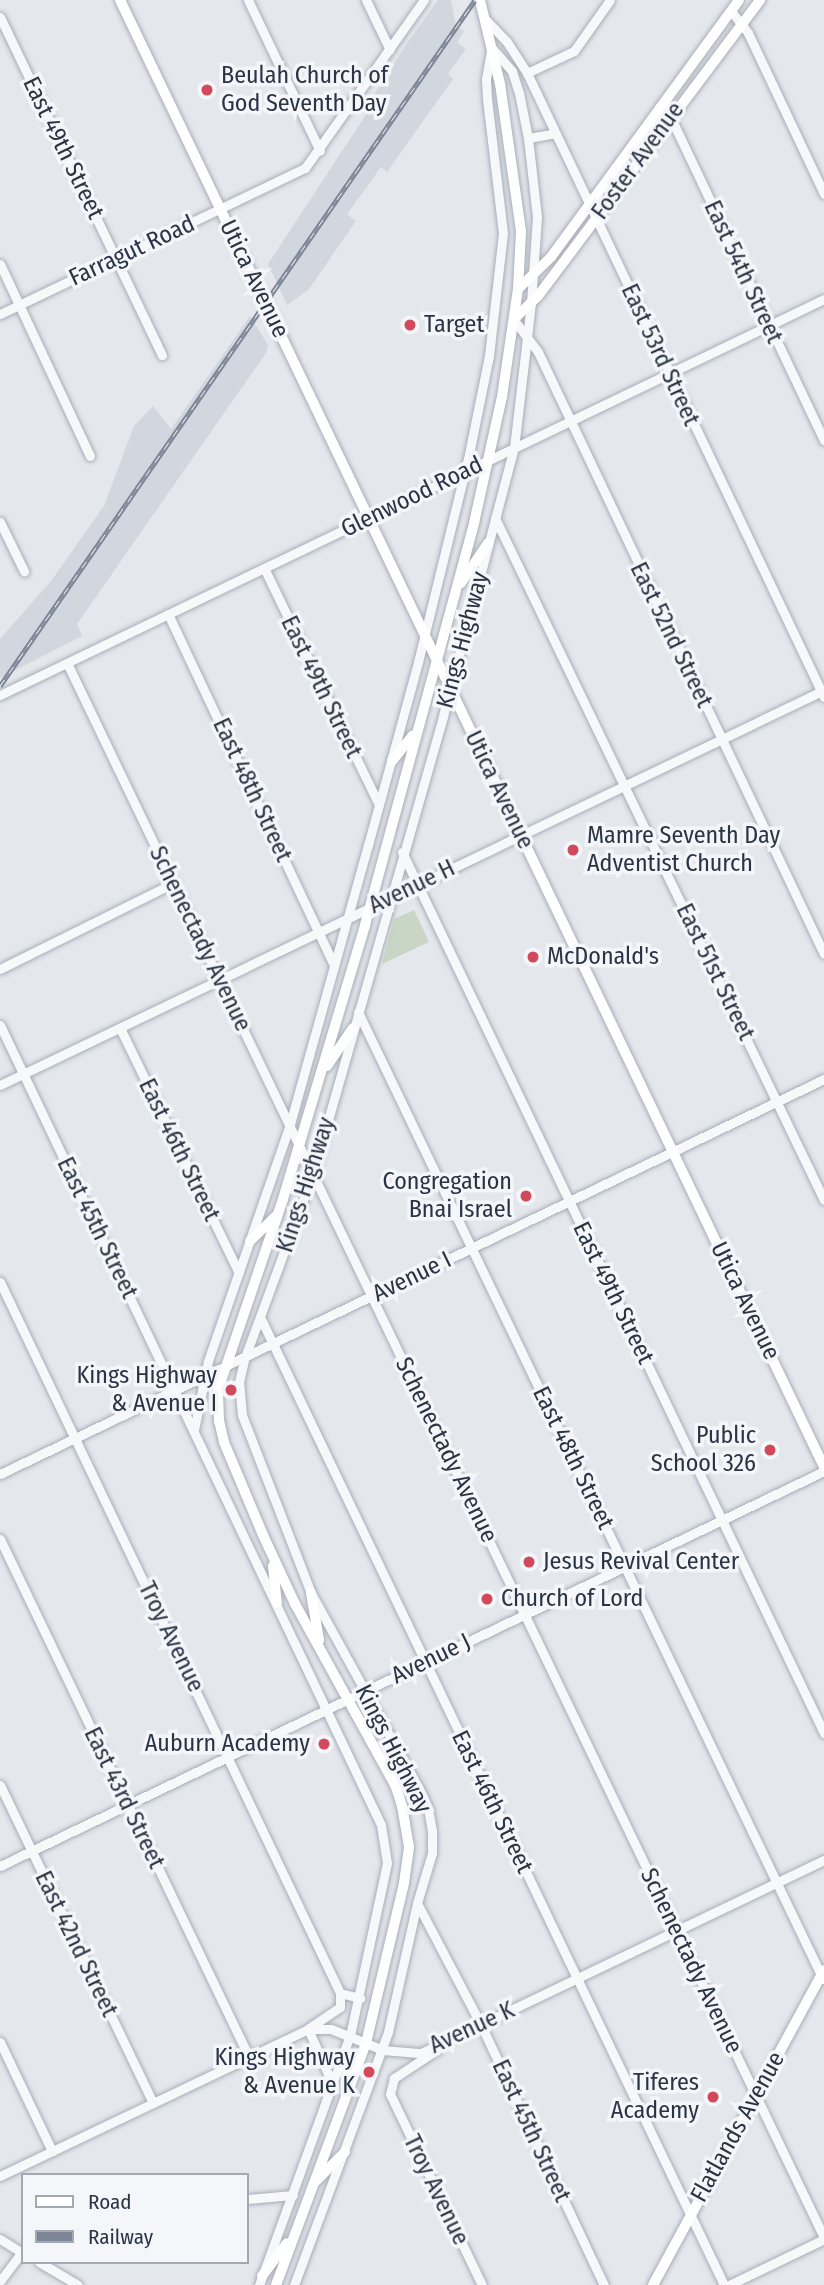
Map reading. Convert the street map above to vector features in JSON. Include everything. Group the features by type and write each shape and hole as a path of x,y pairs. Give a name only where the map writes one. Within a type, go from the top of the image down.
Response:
{"main road":[{"name":"Utica Avenue","path":"120,0 824,1469"},
{"name":"Kings Highway","path":"276,2285 366,2043 404,1883 409,1847 402,1806 395,1785 272,1556 224,1442 219,1421 218,1394 223,1367 278,1214 322,1074 490,460 514,320 521,231 500,84 480,0"},
{"name":"Foster Avenue","path":"518,289 534,275 739,0"},
{"name":"Foster Avenue","path":"514,320 531,303 596,220 670,116 760,0"},
{"path":"456,591 488,543"},
{"path":"392,761 417,731"},
{"path":"322,1074 353,1028"},
{"path":"250,1241 278,1214"},
{"path":"272,1556 276,1603"},
{"path":"312,1593 321,1650"},
{"name":"Flatlands Avenue","path":"653,2285 823,1975"},
{"path":"314,2183 345,2152"},
{"path":"260,2280 295,2232"}],"street":[{"path":"248,0 320,150"},
{"path":"366,0 390,50"},
{"name":"Farragut Road","path":"0,314 305,168 424,0"},
{"path":"527,73 575,51 610,0"},
{"path":"731,11 742,25 824,194"},
{"name":"East 49th Street","path":"0,17 162,355"},
{"name":"East 53rd Street","path":"485,19 508,42 527,73 823,692"},
{"name":"Kings Highway","path":"294,2285 383,2050 417,1903 432,1853 428,1808 312,1593 242,1415 239,1382 245,1357 313,1173 450,688 514,448 534,275 537,217 528,138 512,71 492,48"},
{"name":"Kings Highway","path":"260,2280 350,2035 387,1863 381,1825 373,1805 194,1430 204,1377 289,1124 380,805 465,471 489,356 503,233 487,99 486,79 492,48"},
{"name":"East 54th Street","path":"659,107 670,116 824,440"},
{"path":"528,138 555,133"},
{"path":"0,264 90,456"},
{"name":"Glenwood Road","path":"0,695 824,299"},
{"name":"East 52nd Street","path":"514,320 538,352 824,954"},
{"name":"East 51st Street","path":"495,518 824,1200"},
{"path":"0,522 24,571"},
{"name":"East 49th Street","path":"264,568 380,805"},
{"name":"East 48th Street","path":"168,614 334,965"},
{"name":"Schenectady Avenue","path":"67,663 824,2238"},
{"name":"Avenue H","path":"0,1085 823,692"},
{"name":"East 49th Street","path":"402,852 824,1733"},
{"path":"0,969 173,883"},
{"name":"East 48th Street","path":"358,1012 823,1975"},
{"name":"East 45th Street","path":"0,1025 194,1430"},
{"name":"East 46th Street","path":"120,1028 239,1273"},
{"name":"Avenue I","path":"0,1474 824,1079"},
{"name":"Troy Avenue","path":"0,1282 340,1993"},
{"name":"East 46th Street","path":"261,1319 726,2285"},
{"name":"Avenue J","path":"0,1866 824,1469"},
{"name":"East 43rd Street","path":"0,1539 249,2057"},
{"name":"East 42nd Street","path":"0,1785 153,2103"},
{"name":"Avenue K","path":"307,2029 320,2027 350,2035 383,2050 421,2053 824,1860"},
{"name":"East 45th Street","path":"417,1903 481,2025 604,2285"},
{"path":"0,2176 307,2029 340,2007 340,1993 360,1998"},
{"path":"307,2029 333,2085"},
{"path":"0,2042 52,2151"},
{"name":"Troy Avenue","path":"446,2042 425,2060 394,2077 390,2094 482,2285"},
{"path":"248,2199 293,2195"},
{"path":"726,2285 824,2238"},
{"path":"0,2239 21,2251 0,2281"},
{"path":"42,2264 78,2285"}],"shaded area":[{"path":"438,0 451,0 456,27 464,31 457,42 466,49 448,74 453,79 387,172 381,167 347,214 356,221 309,289 287,305 268,264 367,113 366,107"},
{"path":"250,316 268,345 266,353 77,624 82,636 0,678 0,639 51,581 104,506 134,426 153,406 171,429"}],"green space":[{"path":"414,910 429,942 382,964 394,919"}],"railway":[{"path":"0,686 475,0"}],"place":[{"name":"Beulah Church of God Seventh Day","path":"207,90"},
{"name":"Target","path":"410,325"},
{"name":"Mamre Seventh Day Adventist Church","path":"573,850"},
{"name":"McDonald's","path":"533,957"},
{"name":"Congregation Bnai Israel","path":"526,1196"},
{"name":"Kings Highway & Avenue I","path":"231,1390"},
{"name":"Public School 326","path":"770,1450"},
{"name":"Jesus Revival Center","path":"529,1562"},
{"name":"Church of Lord","path":"487,1599"},
{"name":"Auburn Academy","path":"324,1744"},
{"name":"Kings Highway & Avenue K","path":"369,2072"},
{"name":"Tiferes Academy","path":"713,2097"}]}
